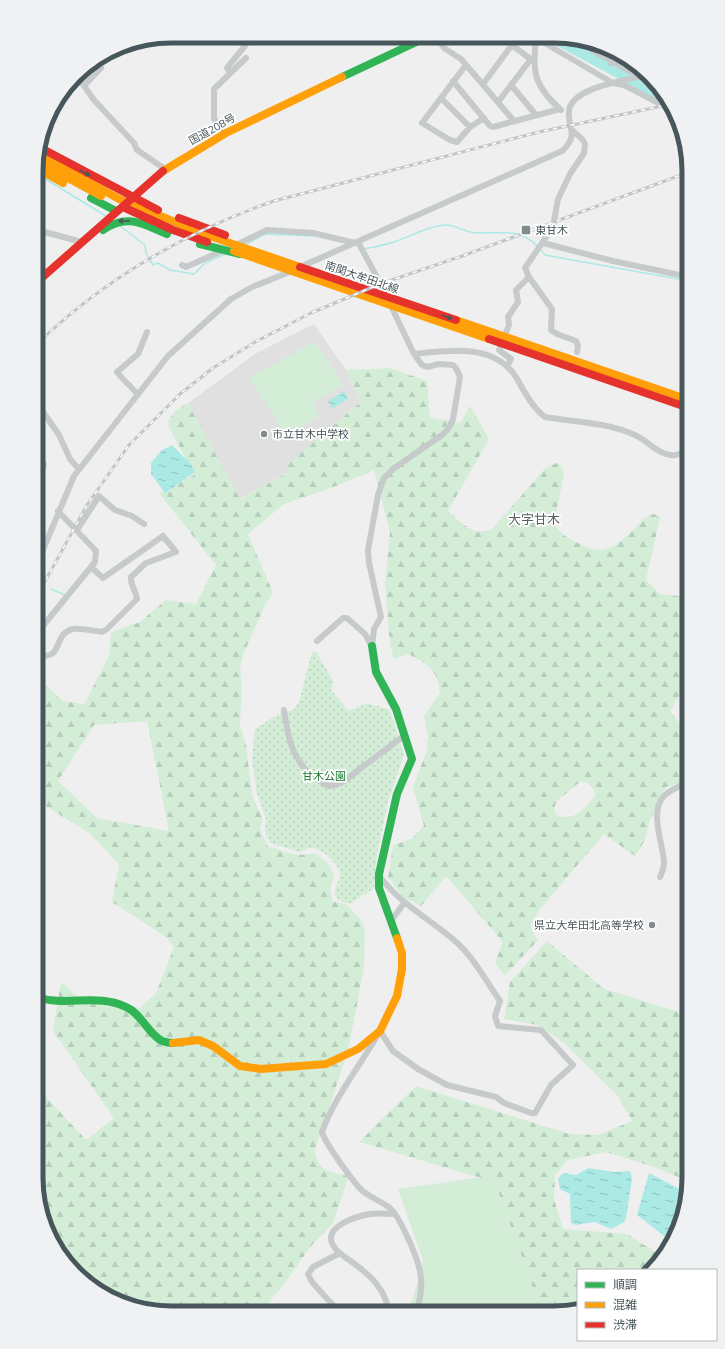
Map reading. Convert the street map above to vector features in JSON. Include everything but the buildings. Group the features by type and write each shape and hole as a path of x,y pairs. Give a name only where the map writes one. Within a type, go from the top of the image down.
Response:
{"main road":[{"name":"国道208号","path":"43,277 131,197 165,169 226,133 415,43"},
{"path":"45,150 131,197 268,252 283,261"},
{"name":"南関大牟田北線","path":"44,157 119,199 204,234 283,261 682,405"},
{"name":"南関大牟田北線","path":"43,165 85,188 173,230 410,308"},
{"path":"43,171 116,211"},
{"path":"43,282 90,240 107,227 120,220 134,221 195,243 255,258"},
{"name":"南関大牟田北線","path":"502,340 682,398"},
{"path":"43,999 58,1003 95,999 118,1004 132,1010 162,1041 168,1044 194,1040 205,1042 213,1046 234,1063 252,1069 326,1064 358,1049 380,1031 397,996 402,969 402,953 379,888 380,877 397,794 412,759 396,709 376,672 372,646"}],"street":[{"path":"230,72 227,68 247,43"},
{"path":"440,43 444,48 466,65 514,121"},
{"path":"535,43 532,60 538,81 560,109 568,112"},
{"path":"545,43 615,82 624,85 664,106"},
{"path":"483,84 512,45 532,60"},
{"path":"593,50 635,78 644,82"},
{"path":"226,133 214,119 214,89 246,58"},
{"path":"612,63 615,58"},
{"path":"498,102 532,60"},
{"path":"466,65 422,123 450,140 457,142 470,127 484,118"},
{"path":"84,86 101,68"},
{"path":"43,549 58,511 74,476 79,469 137,394 179,344 231,299 252,287 562,151 569,143 573,131 568,112 570,106 582,94 615,82 640,77"},
{"path":"81,81 134,143 136,150 165,169"},
{"path":"453,81 493,127 560,109"},
{"path":"511,85 536,116"},
{"path":"440,98 470,127"},
{"path":"573,131 583,140 585,144 584,153 570,174 558,199 555,221 543,243 525,268 528,277 552,309 551,330 576,342 578,346 577,352"},
{"path":"182,266 190,266 195,262 250,240 267,230 312,233 357,242 379,281 414,354 422,365 427,367 446,364 456,368 460,377 460,385 454,419 449,428 442,435 393,469 384,478 378,495 368,550 369,563 381,617 374,629 372,646"},
{"path":"43,232 82,242"},
{"path":"543,243 613,261 682,276"},
{"path":"507,366 510,359 499,350 509,325 508,317 518,302 516,290 528,277"},
{"path":"137,394 117,372 138,354 147,332"},
{"path":"414,354 454,350 494,357 507,366 545,417 598,424 618,429 636,435 667,455 682,453"},
{"path":"43,412 60,435 70,459 79,469"},
{"path":"43,419 46,416"},
{"path":"77,530 99,496 115,510 132,516 144,524"},
{"path":"43,626 92,568 95,562 96,551 58,511"},
{"path":"43,657 55,651 58,642 68,631 75,629 102,632 107,629 137,599 136,592 130,582 131,577 146,564 176,552 163,536 103,578 92,568"},
{"path":"316,641 343,618 347,618 366,634 372,646"},
{"path":"284,710 288,737 300,765 326,786 334,787 344,781 405,735"},
{"path":"660,877 664,864 657,814 659,804 664,796 682,786"},
{"path":"380,877 392,893 455,941 471,959 500,1001 495,1016 498,1026 541,1030 572,1065 551,1085 535,1113 530,1113 504,1103 496,1096 447,1085 418,1069 393,1051 380,1031 347,1084 322,1132 324,1139 330,1148 362,1191 390,1208 404,1229 421,1267 423,1282 417,1306"},
{"path":"391,921 404,903"},
{"path":"387,1306 379,1287 368,1274 340,1253 332,1245 331,1239 332,1234 342,1223 370,1214 395,1214"},
{"path":"334,1306 312,1282 308,1274 313,1267 340,1253"}],"shaded area":[{"name":"市立甘木中学校","path":"314,324 346,370 361,402 288,465 289,472 239,499 188,403 255,354"}],"green space":[{"path":"315,342 343,384 312,403 320,416 286,435 249,377"},
{"path":"390,368 427,381 430,417 460,423 470,406 489,439 448,511 468,528 480,532 492,529 545,469 556,463 560,464 564,473 554,524 562,533 574,541 588,548 605,549 619,543 647,516 654,514 660,517 646,580 660,594 682,597 682,691 670,711 682,727 682,783 666,787 650,820 645,840 635,856 604,834 540,909 530,926 538,940 505,976 495,963 503,942 446,876 421,906 403,897 388,877 393,845 411,839 424,826 413,787 427,750 428,736 424,716 440,693 437,678 427,665 409,654 394,659 390,644 385,585 390,533 374,470 336,486 284,504 248,534 273,593 265,605 243,655 240,668 242,686 240,725 246,745 252,795 263,819 260,829 268,847 301,855 315,853 327,862 334,875 330,889 333,901 347,905 362,921 365,931 364,968 348,1051 315,1149 316,1157 321,1167 330,1172 349,1176 333,1223 311,1246 282,1287 265,1306 171,1306 138,1302 107,1289 80,1269 60,1242 53,1227 45,1203 44,1195 43,1094 86,1140 114,1118 53,1031 61,982 78,997 92,1003 108,1006 140,1008 156,993 174,947 166,937 112,902 119,864 89,833 43,804 43,683 63,701 84,704 109,656 111,632 140,622 166,600 196,604 216,565 159,493 194,475 167,423 175,411 188,403 240,499 289,472 287,465 361,402 346,370","holes":["147,721 169,831 97,818 58,781 94,725","581,781 591,786 595,793 595,796 587,805 573,816 562,817 556,814 554,808 557,801"]},
{"name":"甘木公園","path":"312,652 316,652 334,682 331,690 349,711 367,703 388,709 391,713 404,755 388,802 377,855 374,888 350,904 341,901 336,897 335,889 340,876 339,871 334,862 324,853 314,848 309,848 300,852 270,843 265,831 266,818 257,794 252,759 255,729 278,714 293,710 299,702"},
{"path":"547,941 604,989 682,1013 682,1179 654,1167 606,1152 568,1160 555,1175 554,1199 563,1229 627,1234 658,1254 645,1269 577,1269 577,1304 539,1306 495,1182 359,1142 416,1086 569,1134 598,1135 632,1121 618,1096 564,1043 538,1025 504,1019 510,982"},
{"path":"490,1176 520,1223 559,1306 408,1306 413,1298 423,1261 398,1189"}],"water":[{"path":"344,391 348,399 332,409 328,401"},
{"path":"172,445 191,464 195,472 165,493 151,474 151,463 162,450"},
{"path":"588,1168 615,1172 630,1171 632,1178 626,1218 624,1222 611,1229 595,1222 575,1225 571,1223 570,1194 560,1189 558,1179 563,1173 576,1175"},
{"path":"649,1173 682,1190 680,1203 667,1238 637,1215"}],"waterway":[{"path":"563,44 654,92"},
{"path":"43,178 106,216"},
{"path":"119,225 145,245 146,253 153,265 158,263 170,270 194,274 205,263 225,254"},
{"path":"364,249 394,242 434,227 447,225 471,232 514,233 522,236 537,246"},
{"path":"247,244 265,234 314,236"},
{"path":"540,249 545,255 682,280"},
{"path":"51,589 65,595"}],"railway":[{"path":"43,339 90,299 148,260 178,243 242,213 274,201 539,132 664,106"},
{"path":"43,585 87,505 129,445 180,394 213,368 257,341 311,313 380,284 465,255 682,175"}],"traffic: fast":[{"path":"342,77 414,43"},
{"path":"91,198 116,211"},
{"path":"103,230 112,225 127,221 143,224 167,234"},
{"path":"200,244 240,254"},
{"path":"372,646 376,672 396,709 412,759 397,794 379,874 379,888 397,938"},
{"path":"43,999 59,1001 93,1000 115,1003 132,1010 157,1038 162,1041 173,1043"}],"traffic: slow":[{"path":"163,171 226,133 342,77"},
{"path":"44,157 119,199 204,234 300,267"},
{"path":"43,164 101,196"},
{"path":"43,172 63,183"},
{"path":"234,251 489,339"},
{"path":"456,320 682,398"},
{"path":"173,1043 199,1040 213,1046 240,1066 261,1069 326,1064 358,1049 380,1031 397,996 402,969 402,953 397,938"}],"traffic: jam":[{"path":"45,150 158,210"},
{"path":"43,277 163,171"},
{"path":"123,207 173,230 207,242"},
{"path":"179,218 225,235"},
{"path":"300,267 456,320"},
{"path":"489,339 682,406"}],"place":[{"name":"東甘木","path":"526,230"},
{"name":"市立甘木中学校","path":"264,434"},
{"name":"県立大牟田北高等学校","path":"652,925"}],"district":[{"name":"大字甘木","path":"534,519"}]}
